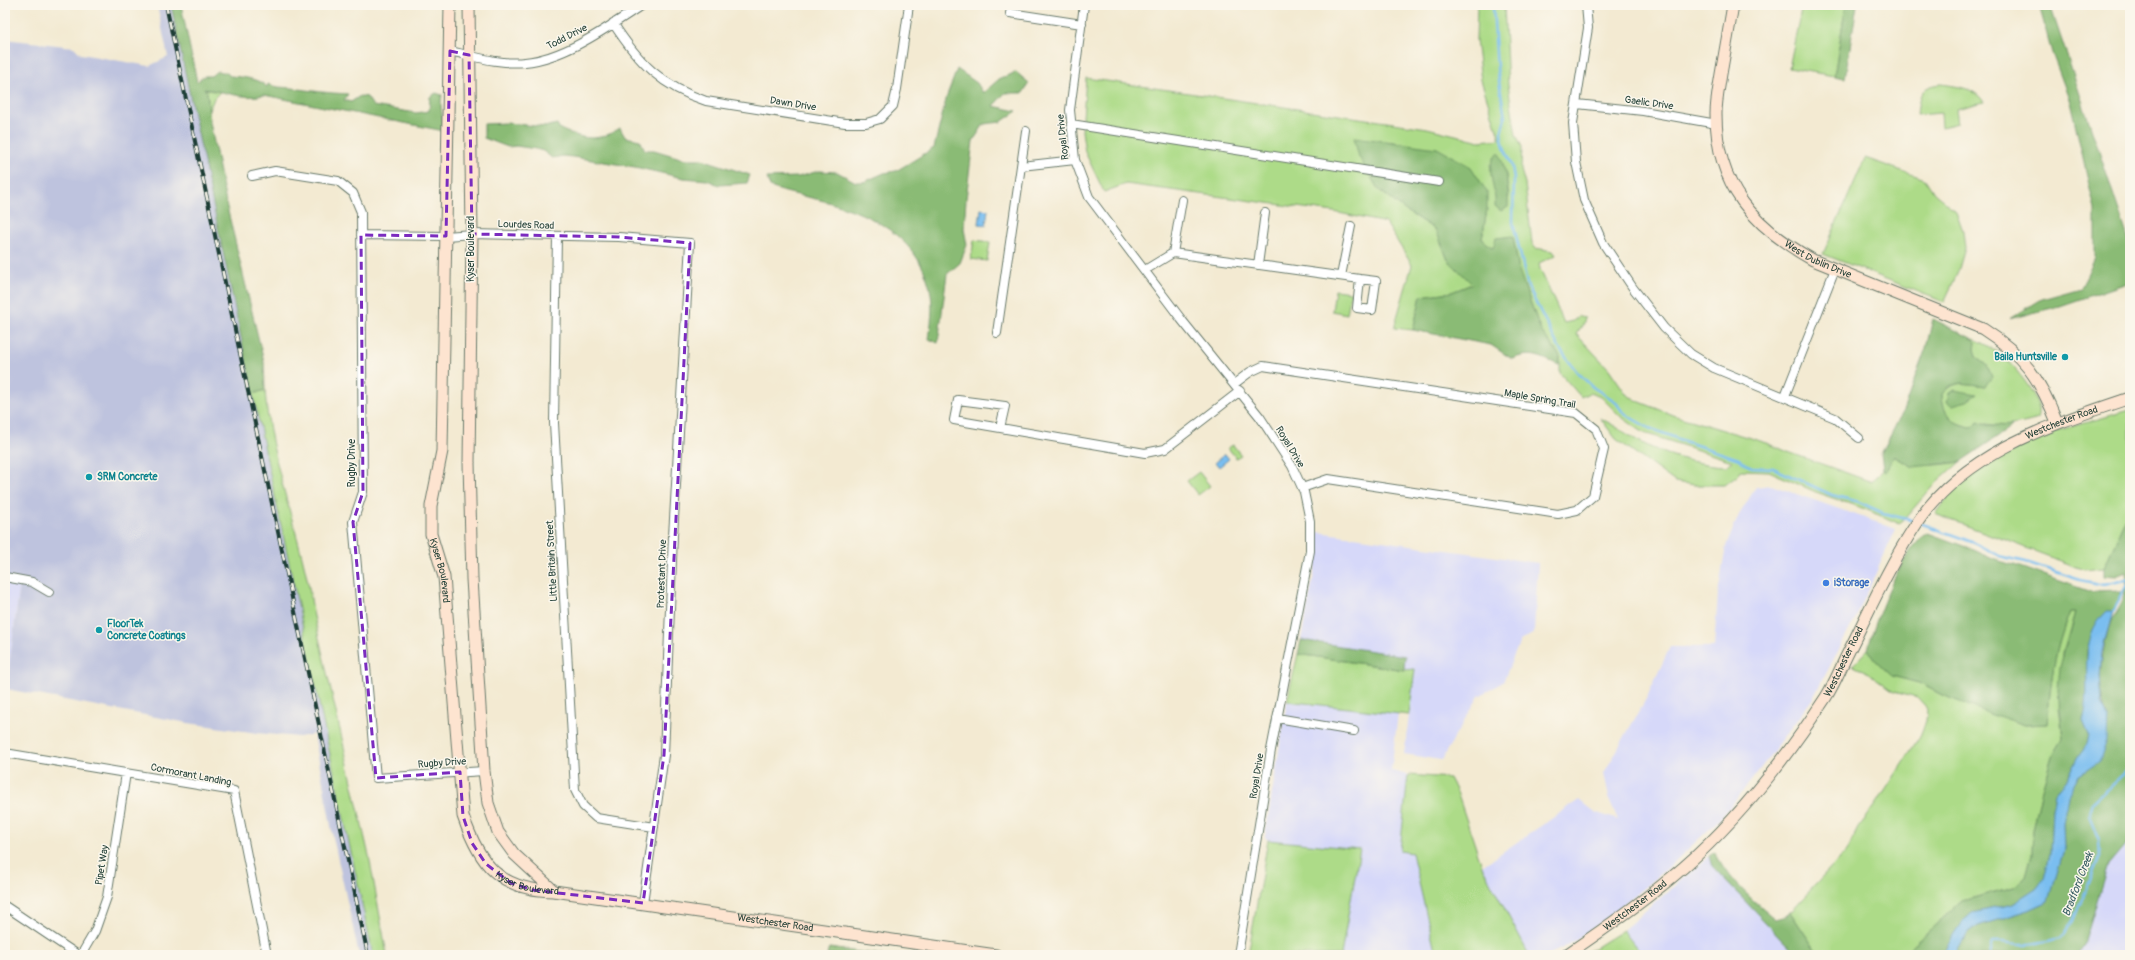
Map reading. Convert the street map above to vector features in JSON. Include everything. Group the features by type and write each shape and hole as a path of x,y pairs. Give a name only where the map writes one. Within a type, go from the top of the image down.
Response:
{"street":[{"name":"Kyser Boulevard","path":"450,5 442,451 431,506 431,534 444,577 463,816 472,844 486,864 511,883 533,890 554,891"},
{"name":"Kyser Boulevard","path":"469,5 472,234 469,462 472,579 484,771 488,803 498,832 514,854 554,891"},
{"name":"Todd Drive","path":"450,50 503,62 524,62 549,58 565,51 642,5"},
{"name":"Dawn Drive","path":"613,23 640,60 658,77 686,94 714,102 845,123 866,123 880,119 893,106 897,89 909,5"},
{"name":"Royal Drive","path":"1084,5 1070,110 1075,160 1089,197 1260,417 1292,466 1302,488 1310,521 1310,551 1302,601 1277,718 1238,955"},
{"path":"1586,5 1588,28 1573,123 1575,154 1584,200 1602,243 1633,288 1664,328 1691,354 1714,368 1785,396 1835,418 1859,438"},
{"name":"West Dublin Drive","path":"1733,5 1716,113 1719,145 1729,177 1742,204 1762,225 1788,246 1813,260 1983,329 2001,341 2026,364 2045,393 2057,422"},
{"path":"1010,13 1082,24"},
{"name":"Gaelic Drive","path":"1577,104 1643,111 1717,124"},
{"path":"1071,124 1439,182"},
{"path":"997,333 1026,130"},
{"path":"1022,166 1075,160"},
{"name":"Rugby Drive","path":"252,176 275,171 338,181 353,193 361,212 362,492 353,522 376,778 484,771"},
{"path":"1173,253 1182,200"},
{"path":"1258,265 1265,213"},
{"path":"1341,276 1351,226"},
{"name":"Lourdes Road","path":"361,235 446,236 472,234 619,237 690,243"},
{"name":"Little Britain Street","path":"557,236 554,423 575,790 583,806 596,818 654,827"},
{"name":"Protestant Drive","path":"643,903 664,755 673,536 690,243"},
{"path":"1145,270 1173,253 1360,279"},
{"path":"1785,396 1835,269"},
{"name":"Maple Spring Trail","path":"1234,384 1250,372 1263,366 1576,413 1596,429 1604,449 1593,496 1578,510 1558,514 1328,479 1302,488"},
{"path":"1000,428 1005,406 958,400 954,420 1000,428 1145,453 1164,449 1240,391"},
{"name":"Westchester Road","path":"1566,955 1605,928 1684,866 1729,822 1775,770 1828,694 1913,529 1921,516 1946,489 1974,464 2010,445 2057,422 2130,398"},
{"path":"5,577 32,582 49,592"},
{"path":"1277,718 1354,731"},
{"name":"Cormorant Landing","path":"5,753 234,791 267,955"},
{"name":"Pipet Way","path":"79,955 95,931 107,897 126,773"},
{"name":"Westchester Road","path":"554,891 996,955"},
{"path":"5,906 79,955"}],"highlighted area":[{"path":"450,51 469,55 472,234 619,237 690,243 664,755 643,903 533,890 511,883 486,864 472,843 463,816 460,772 376,778 353,522 363,492 361,235 446,236"}],"shaded area":[{"path":"157,5 171,5 373,955 359,955 333,837 314,734 299,737 257,733 188,723 6,689 20,585 5,582 5,39 74,47 81,54 149,66 168,57"},
{"path":"1771,485 1896,529 1855,619 1813,698 1751,781 1720,819 1667,869 1595,927 1559,950 1547,955 1529,955 1482,866 1579,800 1594,812 1618,820 1610,801 1604,773 1646,699 1670,647 1714,647 1718,594 1726,546 1739,515 1756,487"},
{"path":"1318,532 1538,563 1534,633 1520,641 1503,682 1479,696 1441,760 1404,754 1415,670 1404,670 1405,656 1301,640 1315,569"},
{"path":"5,582 20,584 6,689 5,689"},
{"path":"1287,701 1398,713 1391,771 1408,775 1400,851 1412,852 1436,955 1341,955 1360,849 1268,840 1265,837"},
{"path":"2130,839 2130,955 2078,955 2085,940 2108,865"},
{"path":"1709,856 1712,867 1797,955 1642,955 1623,930"}],"green space":[{"path":"171,5 181,5 197,82 204,76 211,76 217,71 227,73 230,76 255,80 267,87 268,84 280,87 348,94 344,100 351,102 360,96 367,97 373,106 416,113 429,111 430,97 436,93 442,95 441,105 444,131 264,95 241,96 204,89 207,92 210,122 226,203 264,362 265,390 253,394"},
{"path":"1477,5 1504,5 1508,85 1516,135 1522,147 1521,170 1525,184 1532,243 1535,248 1553,251 1556,255 1539,263 1540,269 1564,323 1573,321 1579,316 1585,317 1583,325 1576,334 1609,369 1627,395 1640,402 1676,416 1767,443 1872,482 1883,469 1886,471 1894,456 1917,465 1960,462 1933,486 1900,524 1865,509 1818,493 1769,471 1741,470 1737,476 1725,485 1695,485 1675,482 1616,439 1600,418 1643,444 1658,451 1699,463 1718,466 1727,466 1732,461 1644,433 1620,416 1601,397 1589,393 1581,397 1560,373 1560,356 1541,331 1519,271 1513,237 1493,248 1482,239 1487,209 1404,143 1354,138 1378,189 1406,211 1436,230 1448,260 1472,284 1452,292 1421,296 1413,330 1394,328 1412,265 1386,223 1334,212 1126,184 1104,192 1085,152 1082,131 1086,78 1427,128 1480,141 1500,139 1481,80 1476,40","holes":["1490,164 1506,174 1509,197 1496,206 1497,194"]},
{"path":"1802,5 1846,5 1834,76 1789,68"},
{"path":"1846,5 1857,5 1845,78 1834,76"},
{"path":"2039,5 2050,5 2130,244 2130,282 2060,306 2009,319 2042,299 2081,288 2095,257 2095,210 2070,101 2052,53"},
{"path":"957,69 977,83 983,93 998,80 1016,72 1029,83 1023,93 1005,93 993,106 1017,111 1001,122 984,124 973,141 964,229 967,245 960,263 947,274 938,343 929,339 932,305 931,294 926,276 919,261 909,247 882,225 867,217 826,202 770,187 767,178 798,177 819,171 837,172 856,182 864,182 884,173 896,171 934,148 947,96"},
{"path":"1942,84 1965,88 1975,93 1984,102 1956,109 1958,123 1942,127 1941,113 1917,115 1920,97 1925,89"},
{"path":"203,89 220,92 214,98 209,111 207,92"},
{"path":"507,123 545,127 557,124 560,129 590,138 604,136 620,128 625,137 640,140 645,150 654,150 684,159 702,159 750,175 747,183 719,185 707,180 683,178 635,167 573,157 563,156 552,158 543,151 516,146 508,147 484,138 484,124"},
{"path":"1354,137 1437,148 1471,167 1487,192 1487,209 1482,239 1493,248 1496,238 1513,236 1519,271 1541,331 1560,356 1559,365 1541,357 1531,355 1525,355 1512,359 1491,345 1413,330 1421,296 1452,292 1472,284 1448,260 1436,230 1406,211 1378,189 1359,157"},
{"path":"1499,153 1505,173 1508,194 1508,207 1501,211 1495,206 1491,177 1491,164"},
{"path":"1865,158 1925,179 1934,193 1956,211 1963,231 1965,248 1958,272 1944,302 1823,254"},
{"path":"974,240 990,242 987,261 971,259"},
{"path":"1335,290 1351,292 1347,314 1332,311"},
{"path":"1933,319 1971,338 1975,342 1974,349 1976,357 1987,365 1992,377 1985,386 1962,383 1949,386 1942,394 1942,401 1946,412 1954,421 1965,426 1972,427 1978,421 1988,425 2013,426 1960,462 1913,467 1894,456 1886,471 1883,469 1881,454 1903,411 1926,348"},
{"path":"1971,338 1998,352 2021,376 2037,403 2039,412 2038,419 2008,425 1993,425 1978,421 1972,427 1959,424 1950,417 1946,412 1942,401 1942,394 1947,389 1957,384 1985,386 1987,365 1976,357 1974,349 1975,342"},
{"path":"265,390 273,447 302,556 313,612 369,856 387,955 373,955 253,394"},
{"path":"1954,390 1977,394 1967,401 1952,405 1947,402 1949,393"},
{"path":"2130,410 2130,508 2104,568 2085,570 1935,514 1949,494 1971,475 2029,442 2063,429"},
{"path":"1233,445 1241,455 1236,458 1228,448"},
{"path":"1199,472 1210,486 1198,495 1187,481"},
{"path":"2130,508 2130,839 2108,865 2085,940 2078,955 1955,955 1968,933 1978,926 2029,910 2049,901 2064,849 2063,823 2068,795 2078,776 2087,770 2108,718 2102,694 2102,657 2111,620 2124,596 2127,584 2126,573 2116,577 2104,576 2104,568"},
{"path":"1928,533 1966,547 1995,560 2015,565 2091,592 2124,591 2113,611 2107,612 2093,631 2087,650 2087,708 2083,721 2089,735 2087,744 2066,781 2055,793 2052,810 2050,854 2044,879 2036,889 2013,904 1972,913 1953,935 1944,955 1902,955 1962,901 2014,887 2026,876 2032,854 2033,830 2041,793 2052,756 2063,738 2058,690 2060,667 2075,612 2070,612 2056,654 2047,724 2025,725 1942,695 1919,683 1892,676 1876,661 1868,649 1883,603 1899,569 1908,554"},
{"path":"2070,612 2075,612 2063,653 2059,708 2063,738 2052,756 2041,793 2033,830 2032,854 2026,876 2014,887 1962,901 1902,955 1819,955 1790,912 1847,851 1858,828 1876,805 1920,736 1926,721 1927,708 1917,697 1894,691 1864,670 1852,666 1868,649 1876,661 1892,676 1919,683 1942,695 2025,725 2047,724 2056,654"},
{"path":"1301,640 1405,656 1404,670 1298,654"},
{"path":"1298,654 1404,670 1415,669 1409,715 1287,701"},
{"path":"1408,775 1450,778 1457,792 1482,866 1529,955 1436,955 1412,853 1400,851"},
{"path":"1268,840 1360,849 1341,955 1248,955"},
{"path":"1715,852 1720,862 1733,880 1758,905 1775,919 1786,916 1790,912 1819,955 1797,955 1712,867 1709,856"},
{"path":"1623,930 1642,955 1583,955"},
{"path":"829,948 882,955 827,955"}],"water":[{"path":"981,209 988,210 986,225 979,224"},
{"path":"1225,454 1229,459 1219,467 1215,462"},
{"path":"2107,611 2113,611 2102,651 2100,677 2102,703 2108,718 2107,740 2100,761 2078,776 2068,795 2063,823 2064,849 2049,901 2029,910 1978,926 1968,933 1955,955 1944,955 1953,935 1961,923 1972,913 2013,904 2036,889 2044,879 2050,854 2052,810 2055,793 2066,781 2087,744 2089,735 2083,721 2086,707 2088,650 2091,636 2097,623"}],"waterway":[{"path":"1493,5 1497,68 1505,118 1501,133 1504,147 1512,166 1514,179 1513,222 1528,287 1559,348 1577,372 1594,388 1615,401 1622,411 1649,428 1739,459 1752,467 1773,468 1832,495 1859,502 1883,513 1914,521"},
{"path":"1920,523 1972,542 2000,556 2026,562 2080,580 2104,585 2130,579"},
{"path":"2113,611 2130,580"},
{"name":"Bradford Creek","path":"1990,955 1993,942 2031,944 2061,938 2073,922 2100,856 2099,840 2089,815 2093,802 2130,768"}],"railway":[{"path":"166,5 368,955"}],"place":[{"name":"Baila Huntsville","path":"2065,357"},
{"name":"SRM Concrete","path":"89,477"},
{"name":"iStorage","path":"1826,583"},
{"name":"FloorTek Concrete Coatings","path":"99,630"}]}
